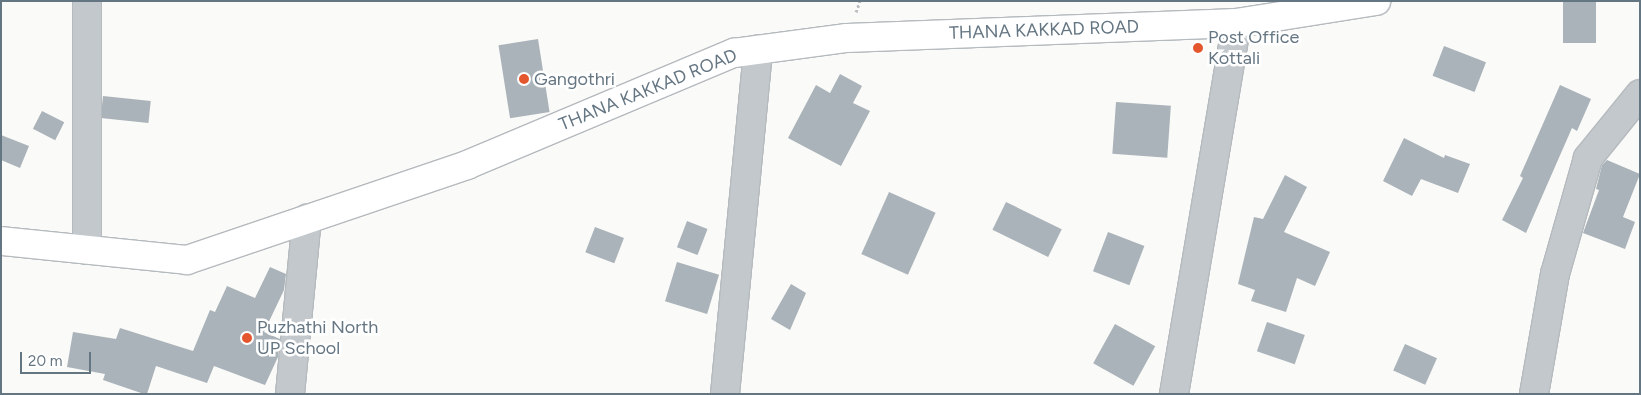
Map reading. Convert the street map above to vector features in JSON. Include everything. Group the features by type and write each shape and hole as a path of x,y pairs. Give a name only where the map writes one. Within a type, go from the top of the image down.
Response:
{"main road":[{"name":"THANA KAKKAD ROAD","path":"1,241 187,260 467,165 734,53 846,38 1237,23 1311,6 1376,1"}],"street":[{"path":"87,1 87,250"},
{"path":"1174,394 1237,23"},
{"path":"726,394 758,50"},
{"path":"1534,394 1555,274 1588,158 1640,94"},
{"path":"290,394 307,219"}],"building":[{"path":"1563,1 1596,1 1596,43 1563,43"},
{"name":"Gangothri","path":"538,39 550,112 510,118 498,45"},
{"path":"1444,46 1486,62 1475,92 1433,76"},
{"path":"840,74 862,86 853,103 870,111 841,166 788,138 816,85 830,93"},
{"path":"1560,85 1591,99 1577,131 1572,128 1526,233 1502,220 1523,178 1520,176"},
{"path":"103,96 151,101 148,123 101,118"},
{"path":"1116,102 1171,106 1167,158 1112,154"},
{"path":"42,111 64,122 55,140 33,129"},
{"path":"1,135 29,146 20,168 1,160"},
{"path":"1404,138 1444,158 1445,155 1470,164 1458,193 1421,179 1412,196 1383,181"},
{"path":"1607,160 1640,174 1623,217 1635,222 1625,249 1583,233 1599,190 1596,189 1602,165"},
{"path":"1285,175 1307,187 1284,232 1330,252 1315,286 1297,278 1286,312 1251,301 1255,290 1238,284 1254,217 1263,219"},
{"path":"889,192 936,213 908,275 861,254"},
{"path":"1006,202 1062,229 1048,257 992,230"},
{"path":"687,221 708,229 698,255 677,247"},
{"path":"595,227 624,238 614,263 585,252"},
{"path":"1108,232 1144,246 1129,285 1093,271"},
{"path":"677,262 719,275 707,314 665,301"},
{"path":"270,267 286,274 284,290 264,332 280,339 278,357 265,385 214,366 207,383 156,366 147,394 144,394 103,380 105,374 67,367 73,332 116,339 120,328 193,351 210,310 215,312 227,286 255,298"},
{"path":"791,284 806,293 790,330 771,319"},
{"path":"1267,322 1305,335 1295,364 1257,351"},
{"path":"1115,324 1155,346 1133,386 1093,363"},
{"path":"1405,344 1437,358 1425,385 1393,370"}],"place":[{"name":"Post Office Kottali","path":"1198,48"},
{"name":"Gangothri","path":"524,79"},
{"name":"Puzhathi North UP School","path":"247,338"}]}
